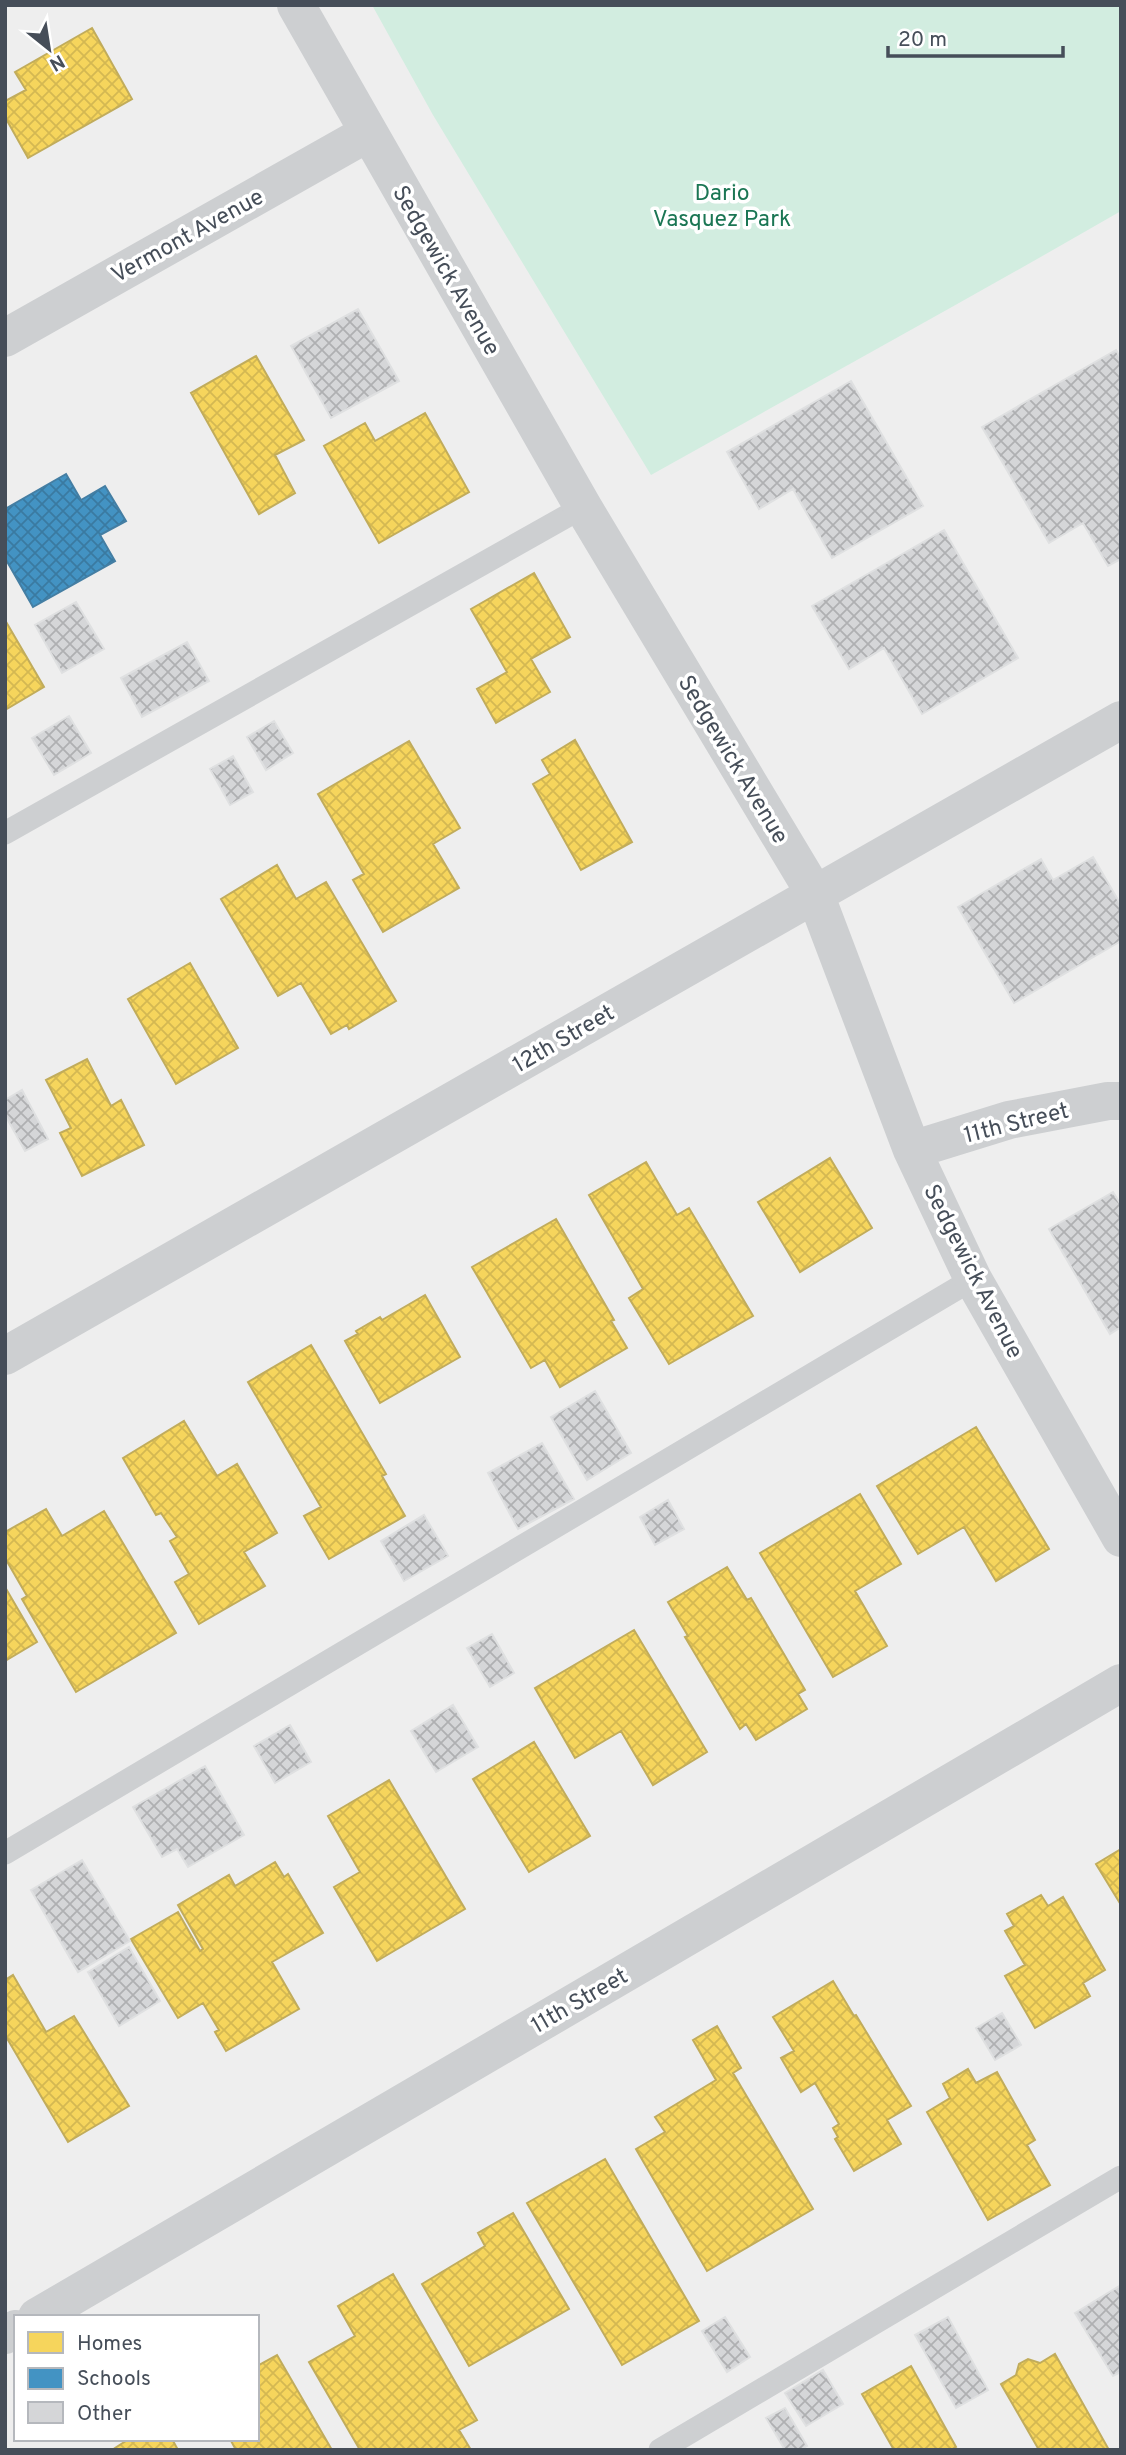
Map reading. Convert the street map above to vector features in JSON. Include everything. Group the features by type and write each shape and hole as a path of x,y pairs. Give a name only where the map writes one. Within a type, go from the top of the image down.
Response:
{"street":[{"name":"Sedgewick Avenue","path":"296,5 583,507 816,894 912,1150 973,1279 1121,1538"},
{"name":"Vermont Avenue","path":"5,338 368,133"},
{"name":"12th Street","path":"5,1356 1121,719"},
{"name":"11th Street","path":"912,1150 1009,1120 1108,1101 1121,1101"},
{"name":"11th Street","path":"40,2315 1121,1683"}],"lane":[{"path":"5,833 583,507"},
{"path":"5,1853 973,1279"},
{"path":"660,2450 1121,2177"}],"green space":[{"name":"Dario Vasquez Park","path":"372,5 1121,5 1121,211 651,475 433,115"}],"building: Homes":[{"path":"92,28 132,99 28,158 5,117 5,101 26,90 15,72"},
{"path":"256,356 304,440 275,455 295,493 259,514 191,393"},
{"path":"425,413 469,492 379,543 324,446 365,423 375,441"},
{"path":"534,573 570,637 531,659 550,692 496,723 477,689 507,672 471,609"},
{"path":"5,620 44,687 5,710"},
{"path":"575,740 632,842 581,870 533,784 550,774 542,760"},
{"path":"409,741 460,828 433,844 459,888 383,932 353,880 364,874 318,794"},
{"path":"277,865 296,899 326,882 396,1001 349,1029 347,1025 331,1034 301,983 278,996 221,899"},
{"path":"190,963 238,1048 176,1084 128,999"},
{"path":"87,1059 111,1106 121,1100 144,1145 82,1176 60,1133 71,1128 46,1080"},
{"path":"830,1158 872,1228 800,1272 758,1202"},
{"path":"646,1162 677,1215 689,1208 753,1316 669,1364 629,1298 643,1289 589,1195"},
{"path":"556,1219 614,1320 611,1321 627,1348 560,1387 545,1360 531,1368 472,1267"},
{"path":"425,1295 460,1357 380,1403 345,1341 380,1317 382,1320"},
{"path":"311,1345 386,1474 382,1476 405,1516 329,1559 304,1516 321,1507 248,1382"},
{"path":"184,1421 217,1476 237,1464 277,1533 244,1552 265,1586 199,1624 175,1582 189,1574 170,1541 177,1537 161,1513 156,1515 123,1458"},
{"path":"976,1427 1049,1549 996,1581 964,1527 918,1554 877,1486"},
{"path":"860,1494 901,1564 855,1591 887,1646 833,1677 760,1553"},
{"path":"46,1509 62,1536 104,1511 176,1633 76,1692 22,1599 27,1596 5,1558 5,1532"},
{"path":"727,1567 747,1600 751,1598 805,1690 798,1694 807,1709 756,1740 746,1724 740,1729 685,1637 688,1636 668,1602"},
{"path":"5,1587 37,1642 5,1661"},
{"path":"634,1630 707,1752 653,1785 621,1731 575,1758 535,1688"},
{"path":"534,1742 590,1836 529,1872 473,1779"},
{"path":"389,1780 465,1909 377,1961 334,1887 360,1872 328,1816"},
{"path":"1121,1849 1121,1905 1096,1864"},
{"path":"275,1862 284,1877 288,1874 323,1933 272,1962 299,2009 226,2051 215,2032 219,2030 203,2003 178,2018 131,1939 178,1912 200,1951 203,1949 178,1905 229,1875 235,1886"},
{"path":"1041,1895 1048,1906 1063,1897 1105,1970 1083,1983 1090,1996 1035,2028 1005,1976 1025,1965 1005,1931 1014,1926 1007,1914"},
{"path":"13,1975 46,2032 74,2016 129,2106 68,2142 5,2035 5,1980"},
{"path":"833,1981 911,2106 887,2120 901,2144 854,2171 835,2139 838,2137 833,2128 839,2124 815,2083 801,2092 781,2058 794,2051 773,2017"},
{"path":"717,2026 741,2068 733,2073 813,2209 707,2271 636,2149 665,2132 655,2117 716,2080 693,2040"},
{"path":"968,2069 976,2083 997,2072 1035,2140 1027,2145 1050,2185 988,2220 927,2112 950,2098 943,2084"},
{"path":"605,2159 699,2321 622,2365 527,2203"},
{"path":"513,2213 569,2309 469,2366 422,2284 485,2246 478,2233"},
{"path":"393,2274 477,2420 459,2430 471,2450 360,2450 309,2362 355,2336 338,2306"},
{"path":"1055,2354 1109,2450 1039,2450 1001,2384 1016,2375 1019,2364 1028,2359 1040,2363"},
{"path":"277,2355 332,2450 236,2450 231,2441 259,2441 259,2365"},
{"path":"911,2366 956,2447 951,2450 894,2450 862,2394"},
{"path":"126,2441 173,2441 178,2450 112,2450"}],"building: Schools":[{"path":"66,474 81,500 105,486 126,521 100,535 115,561 33,607 5,558 5,509"}],"building: Other":[{"path":"358,309 399,381 331,418 291,346"},
{"path":"1116,350 1121,359 1121,559 1108,566 1083,523 1049,543 982,427"},
{"path":"851,381 923,506 832,558 793,489 759,509 727,452"},
{"path":"944,530 1018,658 922,714 884,648 849,669 812,606"},
{"path":"76,602 104,649 62,673 35,625"},
{"path":"187,642 209,681 142,717 121,678"},
{"path":"69,716 91,753 54,775 32,738"},
{"path":"274,721 293,753 266,770 247,737"},
{"path":"233,756 253,792 230,805 210,769"},
{"path":"1093,857 1121,905 1121,941 1014,1003 958,907 1041,859 1053,880"},
{"path":"22,1090 48,1139 25,1151 5,1115 5,1100"},
{"path":"1113,1192 1121,1205 1121,1327 1110,1334 1049,1229"},
{"path":"595,1391 631,1453 587,1480 551,1417"},
{"path":"542,1443 574,1499 518,1529 488,1473"},
{"path":"668,1500 684,1529 655,1545 640,1517"},
{"path":"424,1515 448,1556 404,1581 381,1541"},
{"path":"492,1634 514,1673 490,1687 467,1648"},
{"path":"453,1705 478,1747 436,1772 411,1731"},
{"path":"290,1725 311,1762 275,1783 254,1746"},
{"path":"205,1766 244,1835 188,1867 177,1849 162,1857 133,1807"},
{"path":"82,1860 130,1941 78,1972 31,1890"},
{"path":"129,1947 160,2001 119,2026 88,1972"},
{"path":"1002,2013 1021,2045 995,2060 976,2028"},
{"path":"1121,2285 1121,2372 1113,2376 1075,2313"},
{"path":"725,2317 750,2357 727,2372 702,2331"},
{"path":"948,2317 988,2390 956,2408 915,2335"},
{"path":"823,2370 843,2404 806,2426 785,2393"},
{"path":"785,2408 807,2446 800,2450 785,2450 766,2418"}]}
